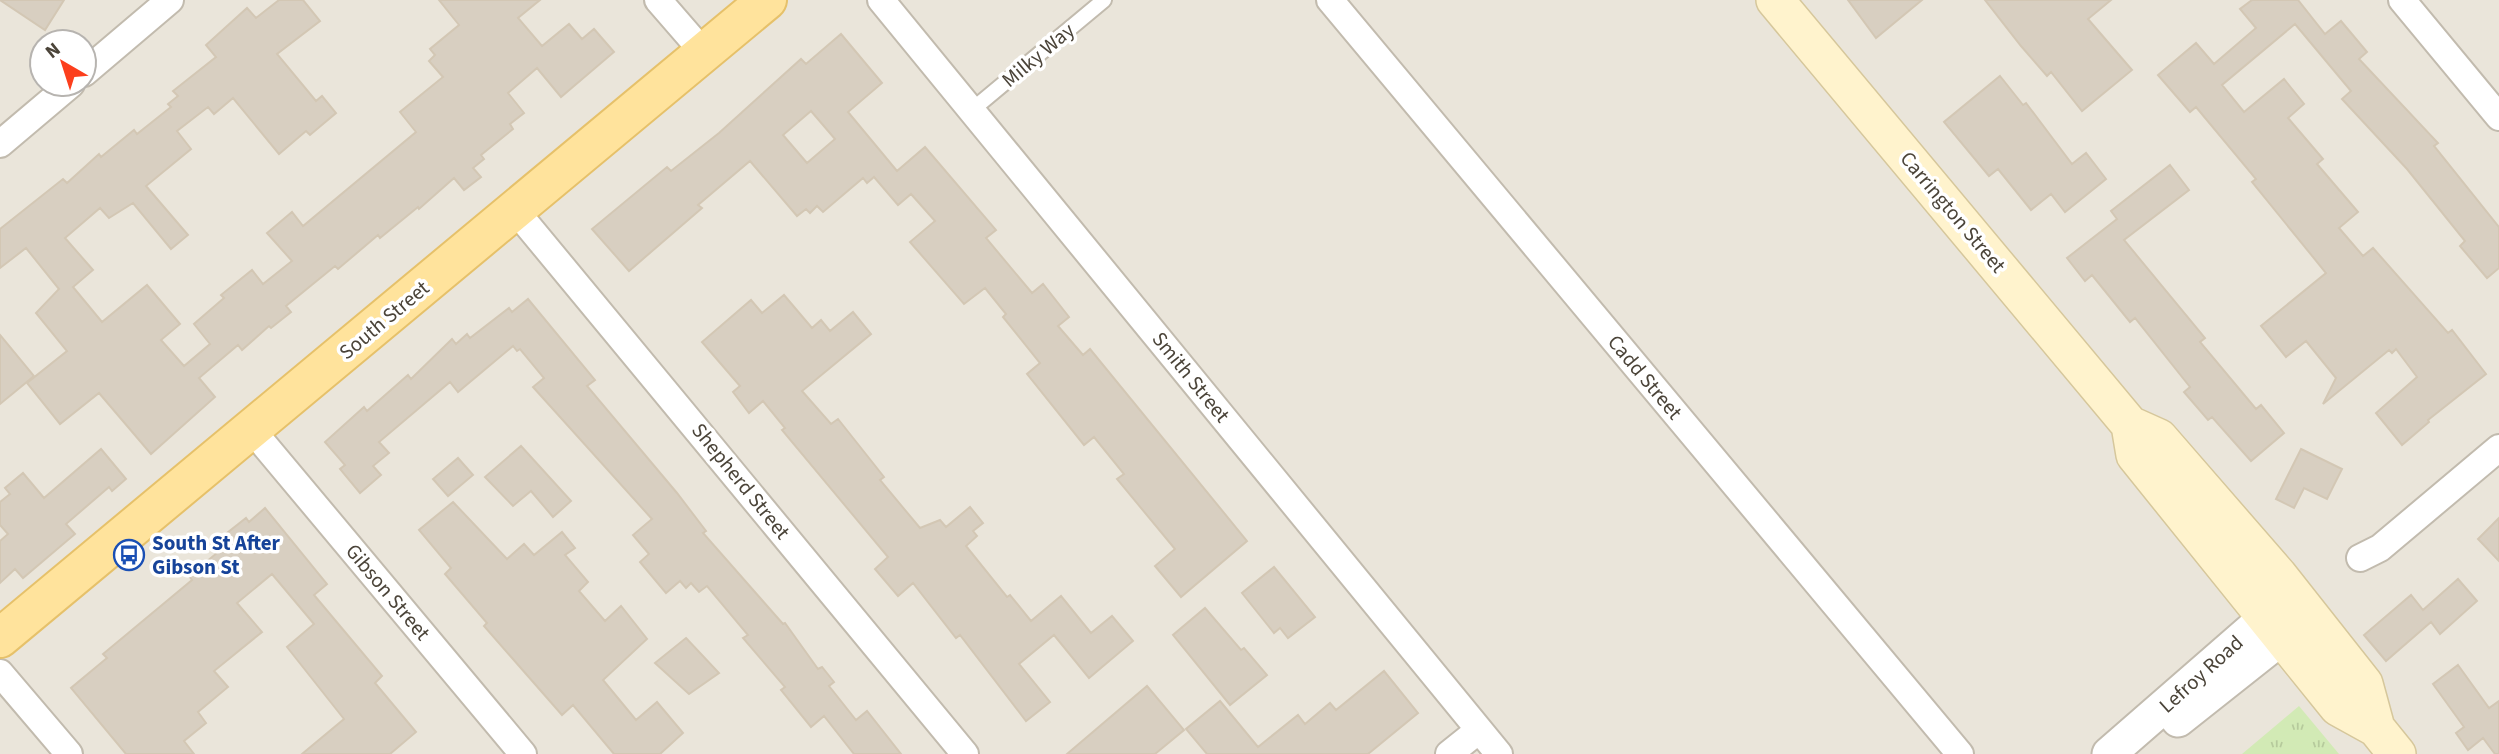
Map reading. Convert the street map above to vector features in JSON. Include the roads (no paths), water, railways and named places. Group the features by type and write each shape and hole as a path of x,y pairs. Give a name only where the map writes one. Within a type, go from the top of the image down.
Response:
{"main road":[{"name":"South Street","path":"3,630 252,430 767,0"},
{"name":"Carrington Street","path":"1775,0 2130,425 2136,455 2289,615 2338,707 2386,741"}],"street":[{"path":"98,61 170,0"},
{"path":"658,0 704,53"},
{"name":"Smith Street","path":"881,0 1499,754"},
{"name":"Cadd Street","path":"1330,0 1960,754"},
{"path":"2402,0 2499,117"},
{"path":"0,144 54,98"},
{"name":"Shepherd Street","path":"515,210 965,754"},
{"name":"Gibson Street","path":"252,430 523,754"},
{"path":"2360,558 2380,548 2499,448"},
{"name":"Lefroy Road","path":"2109,754 2289,615"},
{"name":"Lefroy Road","path":"2139,754 2289,615"},
{"path":"0,673 69,754"},
{"path":"1449,754 1479,730"}],"lane":[{"name":"Milky Way","path":"972,110 1104,0"}],"place":[{"name":"South St After Gibson St","path":"129,555"}]}
